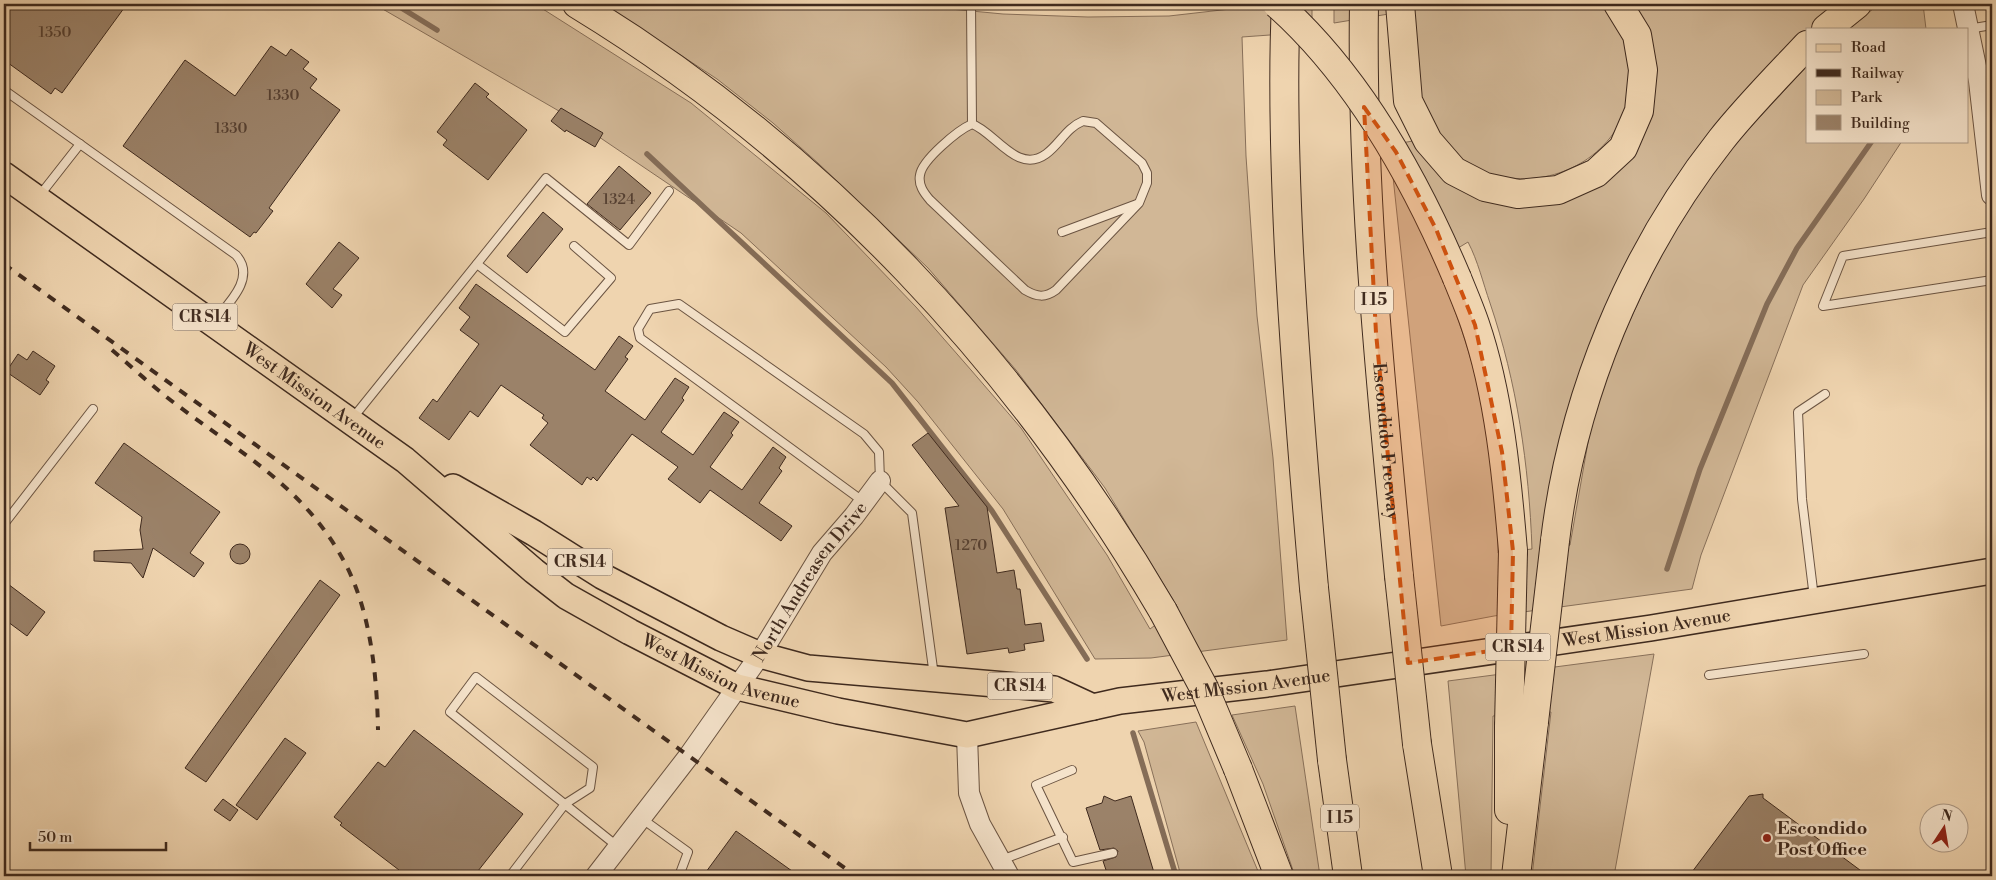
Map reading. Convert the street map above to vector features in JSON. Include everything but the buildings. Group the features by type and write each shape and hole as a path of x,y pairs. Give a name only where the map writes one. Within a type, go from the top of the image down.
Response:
{"highway":[{"path":"577,4 679,70 729,107 871,231 958,326 1011,388 1091,494 1163,611 1204,688 1238,769 1279,876"},
{"path":"1277,4 1336,66 1396,152 1436,229 1475,325 1488,374 1502,452 1513,550 1522,724 1516,876"},
{"name":"I 15","path":"1286,4 1284,36 1287,206 1298,414 1332,760 1348,876"},
{"path":"1400,12 1408,101 1428,141 1454,171 1485,187 1518,194 1558,190 1596,173 1623,148 1639,111 1643,70 1637,35 1618,4"},
{"path":"1827,28 1857,4"},
{"name":"Escondido Freeway","path":"1363,14 1368,204 1376,333 1399,576 1433,870"},
{"path":"1508,876 1522,724 1571,452 1590,385 1620,309 1647,253 1683,193 1720,140 1806,46"}],"main road":[{"name":"West Mission Avenue","path":"4,175 405,460 534,572 566,596 630,632 737,687 838,711 967,735 1120,701 1268,684 1651,628 1992,571"},
{"name":"West Mission Avenue","path":"405,460 534,533 602,576 721,638 760,655 808,668 1054,689 1093,707"}],"street":[{"path":"1963,4 1968,28"},
{"path":"1968,29 1979,81 1992,196"},
{"name":"North Andreasen Drive","path":"596,876 641,818 760,655 822,553 880,481"},
{"path":"967,735 969,793 980,824 1004,869"}],"lane":[{"path":"971,4 972,124"},
{"path":"1968,29 1992,25"},
{"path":"4,90 236,255 243,263 245,276 232,301 213,323"},
{"path":"1083,121 1096,123 1142,163 1147,173 1147,183 1139,203 1056,290 1047,296 1032,294 930,200 920,184 921,171 925,165 959,129 972,124 985,131 1012,154 1032,159 1044,155 1077,123 1083,121"},
{"path":"37,198 80,144"},
{"path":"351,421 546,178 629,246 669,190"},
{"path":"1062,232 1139,203"},
{"path":"1992,232 1843,256 1822,306 1992,280"},
{"path":"477,264 565,332 611,278 574,246"},
{"path":"864,502 640,338 638,329 650,309 680,304 864,434 879,452 880,481 912,513 934,679"},
{"path":"1814,600 1802,499 1798,412 1826,394"},
{"path":"4,524 93,409"},
{"path":"1709,675 1864,654"},
{"path":"510,876 565,804 590,788 593,767 476,676 450,712 565,804 619,847"},
{"path":"1072,770 1036,785 1063,837 1073,862 1113,853"},
{"path":"641,818 688,852 680,876"},
{"path":"1004,869 1063,837"}],"highlighted area":[{"path":"1364,107 1396,152 1436,229 1475,325 1502,452 1513,551 1511,648 1408,663 1376,333"}],"green space":[{"path":"374,4 535,4 691,103 826,213 916,307 971,370 1021,428 1107,555 1150,629 1178,608 1105,488 1016,370 928,268 818,163 773,123 717,79 603,4 898,4 1003,14 1088,17 1169,16 1274,4 1312,4 1312,32 1242,37 1246,156 1257,316 1273,458 1287,640 1151,658 1095,659 1003,509 918,402 886,367 741,233 571,118"},
{"path":"1334,4 1600,4 1617,25 1627,50 1630,91 1623,117 1613,134 1600,149 1568,170 1550,176 1511,178 1476,169 1458,158 1447,146 1421,97 1416,65 1413,10 1334,23"},
{"path":"1632,4 1837,4 1811,28 1806,28 1806,32 1789,49 1638,253 1546,548 1570,545 1590,431 1606,378 1624,333 1664,247 1723,157 1806,67 1806,142 1901,142 1864,199 1803,285 1701,555 1692,589 1494,616 1441,626 1391,158 1401,143 1413,141 1520,203 1637,144","holes":["1468,242 1480,272 1508,363 1520,424 1528,486 1532,549 1498,553 1494,478 1482,404 1462,332 1435,262"]},
{"path":"1879,4 1923,4 1926,28 1850,28"},
{"path":"1654,654 1614,876 1532,876 1551,712 1493,716 1491,876 1466,876 1448,681"},
{"path":"1295,706 1320,876 1295,876 1263,784 1232,715"},
{"path":"1196,722 1260,876 1181,876 1144,742 1138,731"}],"waterway":[{"path":"395,4 437,30"},
{"path":"1667,569 1700,469 1767,304 1797,248 1871,142"},
{"path":"647,154 892,383 992,511 1087,659"},
{"path":"1133,733 1176,876"}],"railway":[{"path":"4,264 856,876"},
{"path":"112,350 165,396 270,474 312,515 331,539 347,567 362,605 374,668 378,730"}],"place":[{"name":"Escondido Post Office","path":"1767,838"}]}
